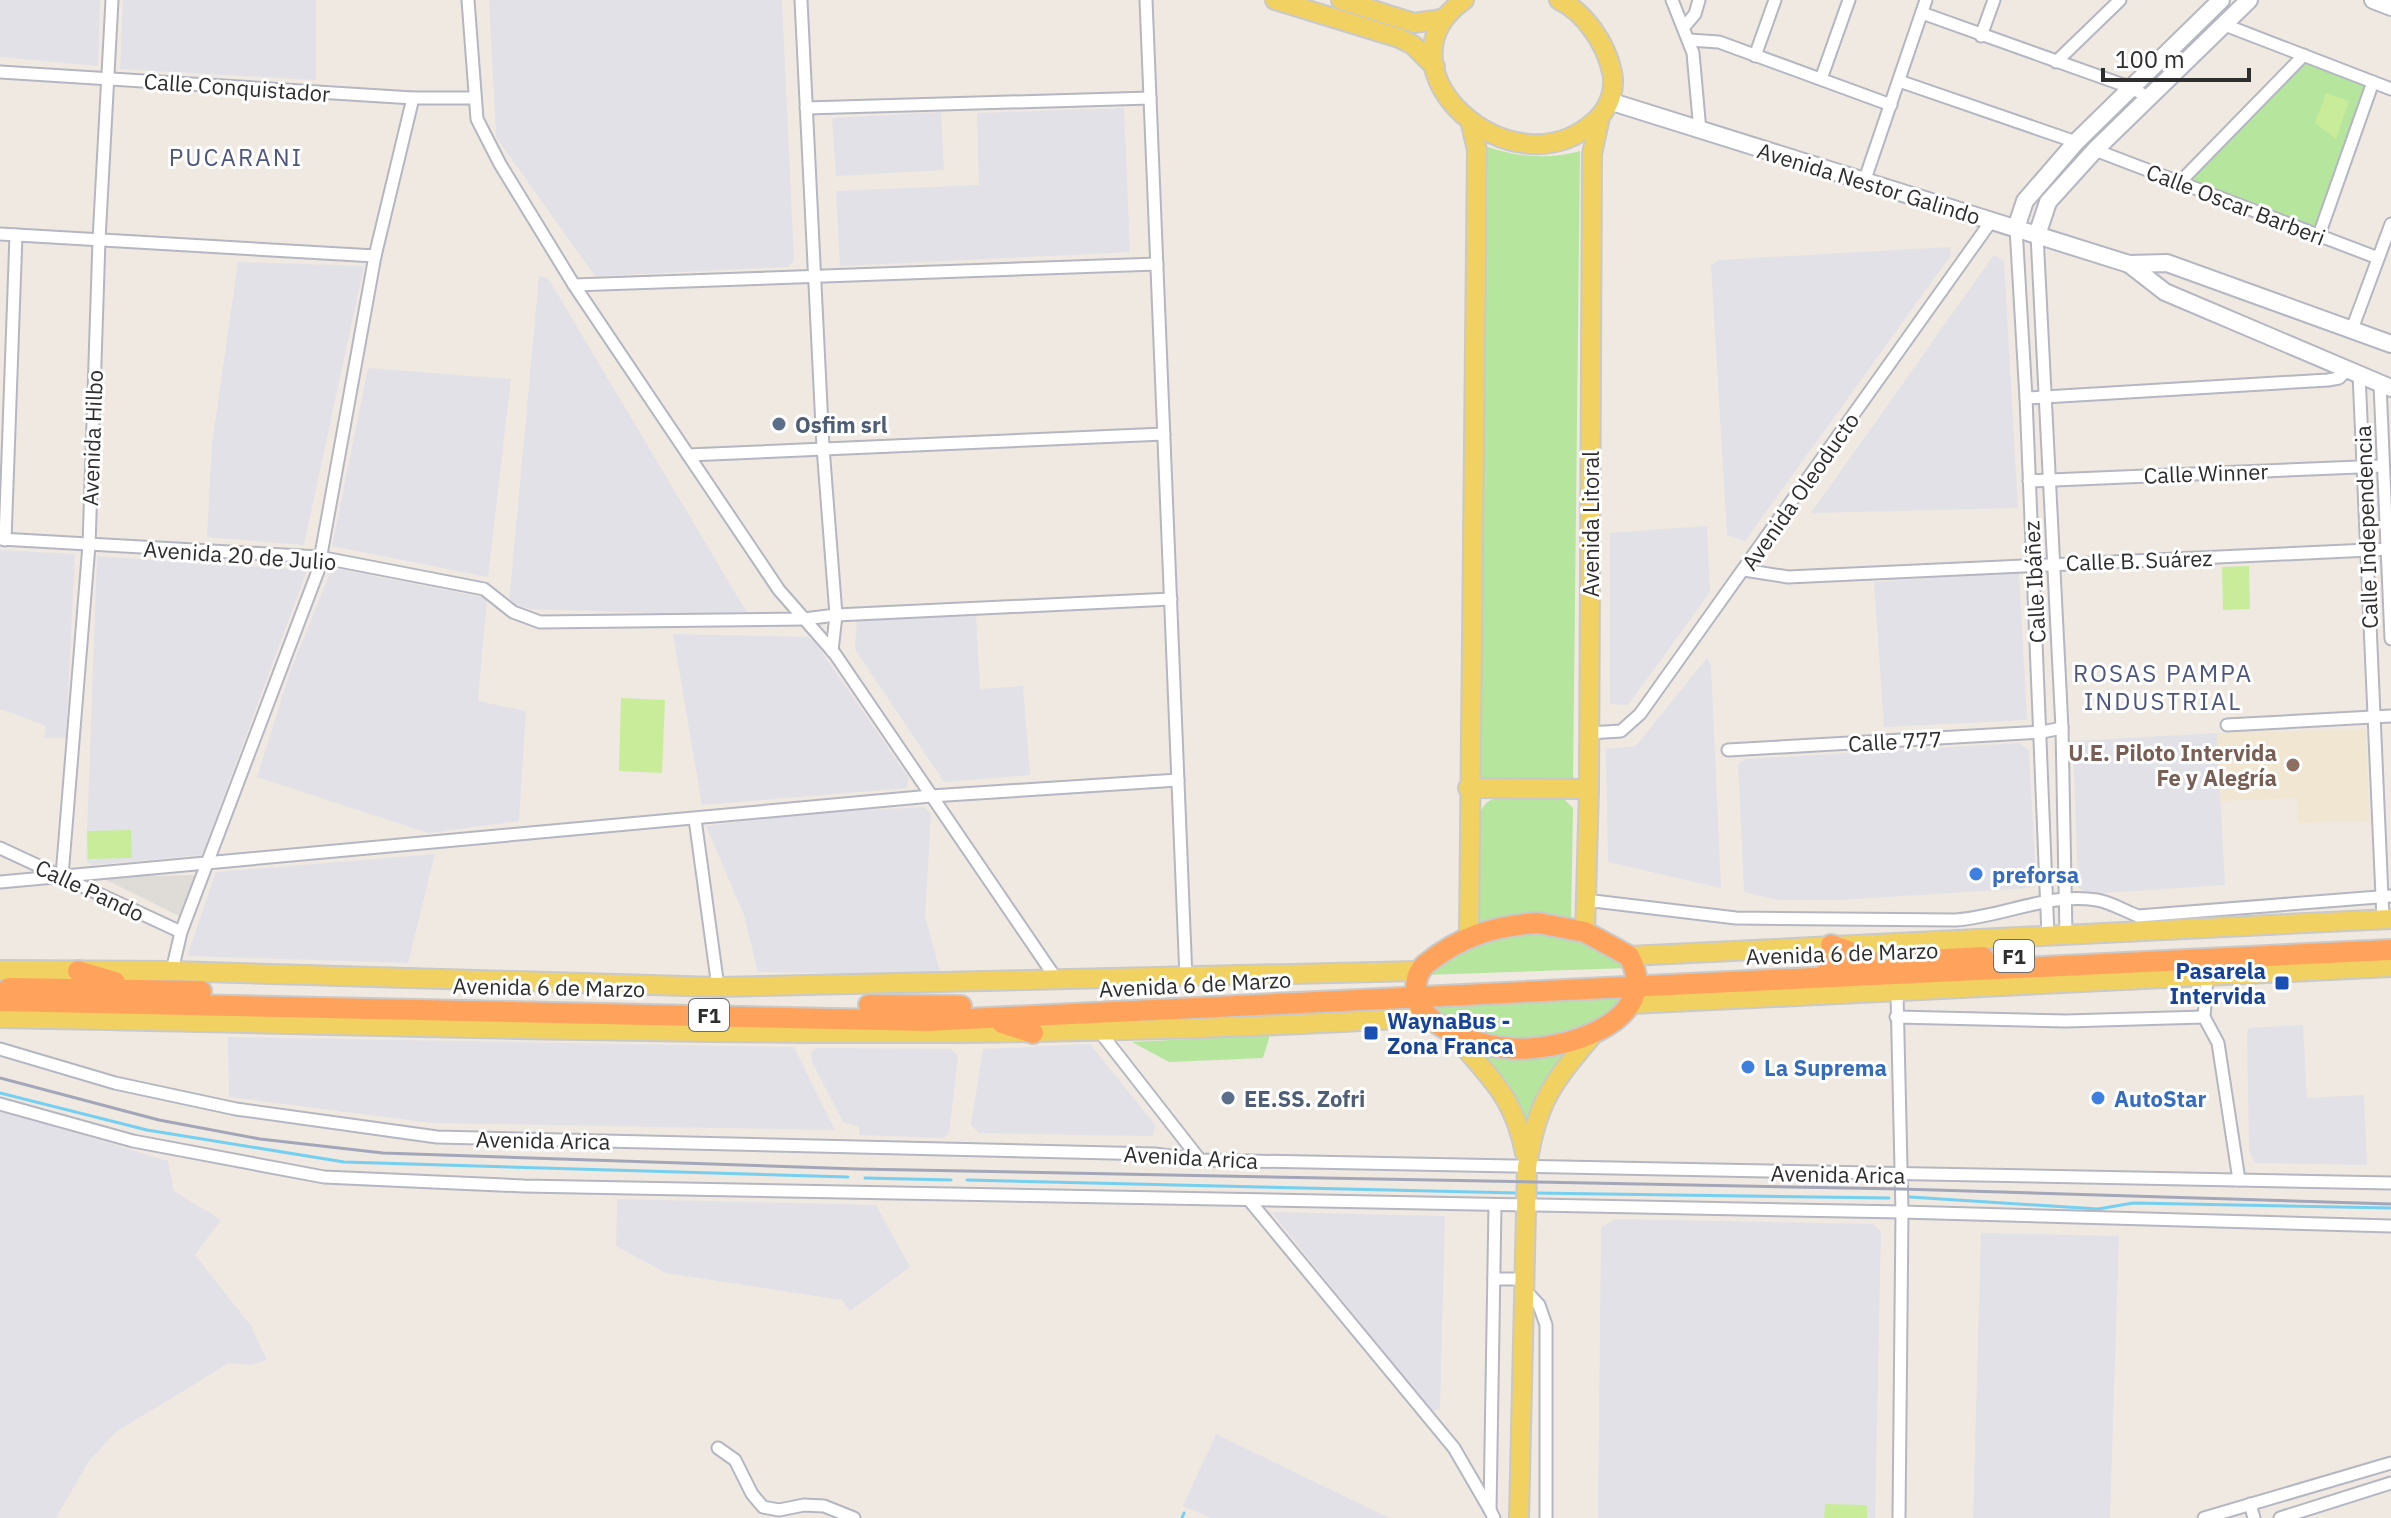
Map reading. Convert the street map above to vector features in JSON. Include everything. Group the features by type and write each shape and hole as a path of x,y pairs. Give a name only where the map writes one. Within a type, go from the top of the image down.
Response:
{"highway":[{"path":"1538,923 1585,932 1634,980 1596,1031 1551,1046 1527,1048 1482,1044 1455,1035 1428,1017 1419,1006 1417,984 1446,948 1469,936 1499,926 1538,923"},
{"name":"Avenida 6 de Marzo","path":"1634,980 2388,925"},
{"path":"1831,945 1878,963"},
{"name":"Avenida 6 de Marzo","path":"0,987 942,1006 1417,984 1877,977 2391,950"},
{"path":"78,971 138,989"},
{"name":"Avenida 6 de Marzo","path":"0,1001 927,1021 991,1019 1417,984"},
{"path":"991,1019 1033,1033"}],"main road":[{"path":"1275,0 1399,38 1413,45 1435,67"},
{"path":"1464,0 1442,19 1434,34 1435,67 1447,96 1471,124 1493,137 1529,145 1583,133 1605,109"},
{"path":"1348,1 1414,23 1442,19"},
{"name":"Avenida Litoral","path":"1566,2 1599,39 1609,58 1613,82 1592,154 1589,789 1585,932"},
{"path":"1469,936 1468,788 1477,150 1471,124"},
{"path":"1468,788 1589,789"},
{"name":"Avenida 6 de Marzo","path":"1634,980 1831,945 2388,925"},
{"name":"Avenida 6 de Marzo","path":"1634,980 1897,993 2391,967"},
{"name":"Avenida 6 de Marzo","path":"0,970 172,971 718,987 1186,978 1417,984"},
{"name":"Avenida 6 de Marzo","path":"0,1018 795,1033 1033,1033 1428,1017"},
{"path":"1519,1518 1521,1365 1518,1311 1524,1283 1527,1167 1533,1126 1545,1096 1596,1031"},
{"path":"1455,1035 1492,1075 1509,1103 1521,1133 1527,1167"}],"street":[{"name":"Avenida Hilbo","path":"62,876 89,545 99,240 112,0"},
{"path":"468,0 474,98 477,119 487,142 574,285 779,590 832,651 1058,981"},
{"path":"801,0 823,447 836,615 832,651"},
{"path":"1146,0 1186,978"},
{"path":"1672,0 1689,40 1697,70 1700,131"},
{"path":"1684,27 1695,14 1699,0"},
{"path":"1755,56 1775,0"},
{"path":"1821,79 1849,0"},
{"path":"1864,182 1926,0"},
{"path":"1981,36 1994,0"},
{"path":"2056,62 2120,0"},
{"path":"2016,228 2025,201 2076,142 2221,0"},
{"path":"2037,235 2048,202 2095,150 2249,0"},
{"path":"2373,0 2391,7"},
{"path":"1922,13 2132,88 2149,98"},
{"path":"2225,25 2391,89"},
{"path":"1689,40 1719,42 1891,105"},
{"path":"2179,183 2304,55"},
{"name":"Calle Conquistador","path":"0,72 413,98 474,98"},
{"path":"1899,81 2076,142"},
{"path":"2319,235 2373,82"},
{"path":"172,971 181,932 318,571 375,256 413,98"},
{"path":"806,108 1150,98"},
{"name":"Avenida Nestor Galindo","path":"1605,109 1700,131 2129,264 2167,263 2391,344"},
{"name":"Calle Oscar Barberi","path":"2095,150 2378,258"},
{"name":"Avenida Oleoducto","path":"1589,733 1613,733 1630,724 1744,570 1992,220"},
{"path":"2352,329 2391,224"},
{"name":"Calle Ibáñez","path":"2016,228 2042,732 2046,901 2057,936"},
{"path":"0,234 375,256"},
{"path":"2,540 16,235"},
{"name":"Calle Ibáñez","path":"2037,235 2062,728 2064,899 2057,936"},
{"path":"574,285 1157,264"},
{"name":"Avenida Nestor Galindo","path":"2129,264 2165,292 2385,386"},
{"path":"2026,398 2328,380 2353,372"},
{"name":"Calle Independencia","path":"2353,372 2363,466 2374,717 2388,925"},
{"name":"Calle Independencia","path":"2385,386 2383,466 2391,639"},
{"path":"688,455 1164,434"},
{"name":"Calle Winner","path":"2029,481 2383,466"},
{"name":"Avenida 20 de Julio","path":"2,540 319,557 484,589 529,620 804,619 1171,599"},
{"name":"Calle B. Suárez","path":"1744,570 1788,577 2389,550"},
{"path":"2227,725 2391,716"},
{"name":"Calle 777","path":"1728,750 2042,732 2062,728"},
{"path":"0,882 931,796 1178,780"},
{"path":"695,819 718,987"},
{"name":"Calle Pando","path":"0,848 181,932"},
{"path":"1585,900 1736,918 1955,920 1982,918 2064,899 2098,900 2138,916 2386,896"},
{"path":"2207,979 2204,1017 2218,1043 2239,1180"},
{"path":"1897,993 1902,1212 1899,1518"},
{"path":"1896,1017 2066,1021 2204,1017"},
{"path":"1100,1032 1200,1160"},
{"name":"Avenida Arica","path":"0,1049 115,1083 236,1109 437,1137 1155,1154 1200,1160 2391,1183"},
{"name":"Avenida Arica","path":"0,1104 133,1141 218,1160 324,1177 538,1186 1902,1212 2391,1226"},
{"path":"1249,1200 1454,1448 1492,1514"},
{"path":"1492,1514 1495,1205"},
{"path":"1494,1279 1524,1283 1539,1305 1546,1325 1546,1518"},
{"path":"718,1448 735,1460 752,1494 763,1507 779,1510 824,1506 854,1518"},
{"path":"2204,1518 2391,1463"},
{"path":"2326,1482 2333,1502"},
{"path":"2280,1518 2391,1483"},
{"path":"2250,1504 2254,1518"}],"shaded area":[{"path":"0,0 100,0 98,66 0,57"},
{"path":"123,0 316,0 316,80 120,69"},
{"path":"489,0 782,0 794,260 788,267 595,276 496,137"},
{"path":"1124,108 1130,252 840,266 836,191 979,185 977,113"},
{"path":"941,112 944,170 836,176 832,118"},
{"path":"1950,247 1951,255 1745,541 1727,535 1711,265 1720,260"},
{"path":"1994,255 2004,261 2018,508 1811,513"},
{"path":"238,262 364,266 304,545 207,537 212,444"},
{"path":"539,276 548,278 749,616 531,609 509,603"},
{"path":"368,368 511,379 488,577 332,546"},
{"path":"1707,526 1710,592 1628,705 1610,704 1610,533"},
{"path":"0,550 75,554 66,738 44,738 46,726 0,709"},
{"path":"97,556 307,570 202,855 91,865 86,860"},
{"path":"332,568 487,598 478,701 526,711 519,821 428,833 257,777 290,672"},
{"path":"2019,572 2027,720 1884,727 1874,582"},
{"path":"976,615 980,689 1023,686 1030,775 944,782 855,649 857,618"},
{"path":"673,634 808,637 815,642 908,777 907,788 702,805"},
{"path":"1707,658 1711,665 1721,888 1608,862 1606,749 1636,746"},
{"name":"U.E. Piloto Intervida Fe y Alegría","path":"2366,729 2369,821 2298,823 2297,798 2221,801 2217,733"},
{"path":"2217,733 2225,885 2088,894 2078,887 2073,741"},
{"path":"2020,743 2029,751 2036,882 2029,888 1839,900 1778,900 1744,892 1738,764 1746,759"},
{"path":"925,807 931,814 925,916 941,975 758,972 744,915 706,826 811,813"},
{"path":"435,854 408,963 187,956 216,872"},
{"path":"196,875 181,917 100,877"},
{"path":"2303,1025 2307,1098 2364,1095 2367,1165 2255,1163 2249,1151 2247,1032 2249,1028"},
{"path":"228,1037 794,1047 835,1130 432,1123 229,1097"},
{"path":"1090,1044 1156,1126 1152,1136 979,1133 971,1125 983,1049"},
{"path":"816,1048 951,1049 958,1056 949,1133 944,1138 859,1135 859,1127 843,1122 812,1062 811,1052"},
{"path":"0,1110 168,1161 174,1191 221,1220 195,1255 251,1326 267,1360 251,1365 229,1363 116,1432 89,1461 56,1518 0,1518"},
{"path":"617,1199 876,1205 910,1267 850,1311 842,1300 666,1273 616,1246"},
{"path":"1271,1212 1445,1216 1440,1409 1432,1411"},
{"path":"1615,1219 1873,1224 1881,1231 1875,1518 1598,1518 1601,1227"},
{"path":"1981,1233 2119,1236 2110,1518 1973,1518"},
{"path":"1216,1434 1388,1518 1211,1518 1183,1506"}],"green space":[{"path":"2304,62 2366,87 2316,227 2189,184 2188,179"},
{"path":"2326,93 2349,101 2336,139 2315,123"},
{"path":"1488,147 1534,156 1557,156 1580,151 1573,780 1479,778"},
{"path":"2249,566 2250,609 2223,610 2222,567"},
{"path":"621,698 665,700 662,773 619,771"},
{"path":"1496,797 1563,798 1573,808 1571,922 1512,917 1479,923 1479,813 1486,803"},
{"path":"131,830 132,858 88,859 87,831"},
{"path":"1543,930 1601,946 1628,968 1424,975 1464,945"},
{"path":"1629,992 1624,1003 1584,1029 1521,1042 1459,1028 1426,1003"},
{"path":"1270,1035 1263,1058 1169,1062 1132,1042"},
{"path":"1576,1048 1538,1094 1527,1126 1509,1084 1478,1049"},
{"path":"1825,1504 1867,1505 1867,1518 1824,1518"}],"waterway":[{"path":"0,1093 147,1130 344,1162 848,1177"},
{"path":"865,1178 951,1180"},
{"path":"967,1180 1517,1193"},
{"path":"1534,1193 1889,1198"},
{"path":"1910,1197 2098,1209 2133,1203 2391,1208"},
{"path":"1182,1518 1184,1513"}],"railway":[{"path":"0,1078 159,1120 260,1139 383,1153 858,1169 1901,1189 2391,1204"}],"place":[{"name":"Osfim srl","path":"779,424"},
{"name":"U.E. Piloto Intervida Fe y Alegría","path":"2293,765"},
{"name":"preforsa","path":"1976,874"},
{"name":"Pasarela Intervida","path":"2282,983"},
{"name":"WaynaBus - Zona Franca","path":"1371,1033"},
{"name":"La Suprema","path":"1748,1067"},
{"name":"EE.SS. Zofri","path":"1228,1098"},
{"name":"AutoStar","path":"2098,1098"}],"district":[{"name":"PUCARANI","path":"236,157"},
{"name":"ROSAS PAMPA INDUSTRIAL","path":"2163,687"}]}
